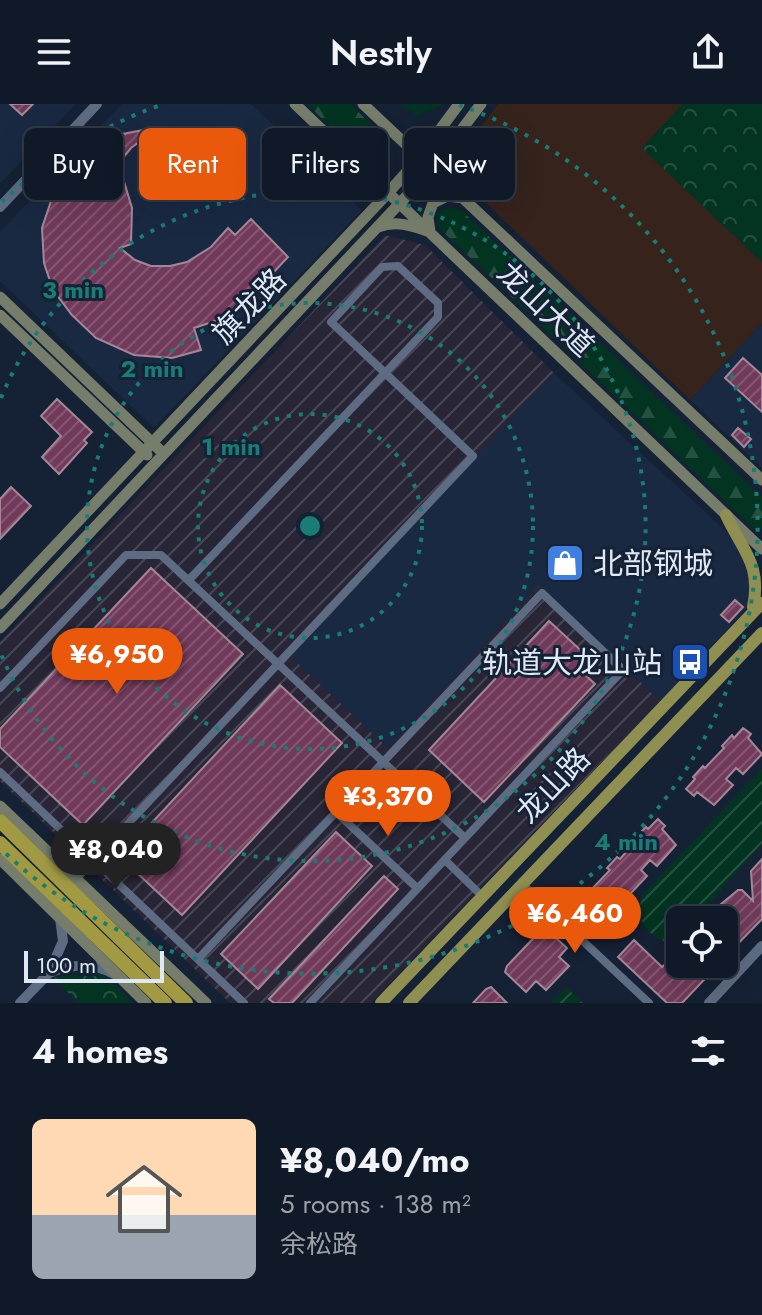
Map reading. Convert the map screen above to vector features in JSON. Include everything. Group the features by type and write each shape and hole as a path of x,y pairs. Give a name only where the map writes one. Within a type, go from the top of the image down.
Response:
{"highway":[{"path":"0,821 186,1003"},
{"path":"0,843 165,1003"}],"main road":[{"name":"龙山大道","path":"295,104 762,549"},
{"name":"龙山大道","path":"363,104 404,144"},
{"name":"旗龙路","path":"441,128 459,104"},
{"path":"463,128 481,104"},
{"name":"旗龙路","path":"0,604 404,175"},
{"path":"0,628 404,199"},
{"path":"378,227 391,222 430,232 428,217 433,203 439,200"},
{"name":"龙山大道","path":"466,200 762,480"},
{"path":"0,297 152,442 160,458"},
{"path":"0,315 143,451 160,458"},
{"path":"726,515 735,534 755,556 760,570 758,595 745,620"},
{"path":"748,536 762,537"},
{"name":"龙山路","path":"381,1003 762,603"},
{"name":"龙山路","path":"409,1003 760,636"},
{"path":"0,806 206,1003"},
{"path":"0,859 146,1003"}],"street":[{"path":"0,207 97,104"},
{"path":"77,878 473,456 385,372 331,322 382,267 398,266 438,303 438,317 385,372 189,580"},
{"path":"0,688 126,555 161,555 465,838"},
{"path":"198,959 542,593 623,670 310,1003"},
{"path":"0,772 244,1003"},
{"path":"336,812 417,888"},
{"path":"445,860 483,897"},
{"path":"522,884 649,1003"},
{"path":"20,1003 49,973 63,941 60,918"},
{"path":"709,1003 762,946"},
{"path":"49,973 63,967 88,964 116,974"}],"shaded area":[{"path":"0,104 76,104 53,128 24,128 24,159 0,184"},
{"path":"122,104 251,104 276,128 262,128 262,200 352,200 362,210 154,428 0,281 0,232 30,200 123,200 123,128 99,128"},
{"path":"498,104 683,104 642,148 762,262 762,323 690,400 483,200 515,200 515,128 480,128"},
{"path":"385,235 425,245 554,373 291,657 388,748 539,586 660,701 371,1003 230,1003 0,781 0,642"},
{"path":"762,323 762,468 690,400"},
{"name":"北部钢城","path":"554,373 740,544 751,559 751,604 660,701 538,587 388,748 290,656"}],"green space":[{"path":"307,104 350,104 375,128 332,128"},
{"path":"403,104 445,104 416,116"},
{"path":"683,104 762,104 762,262 642,148"},
{"path":"445,208 460,209 762,497 762,529 754,529 439,228 437,215"},
{"path":"762,769 762,843 707,906 666,906 666,942 643,924 640,911 642,895"},
{"path":"99,970 134,1003 79,1003 52,978"},
{"path":"566,987 583,1003 550,1003"}],"building":[{"path":"10,104 33,104 22,115"},
{"path":"139,131 139,142 123,158 123,134"},
{"path":"123,178 132,208 131,244 120,248 135,260 151,266 187,262 211,247 228,228 235,235 251,219 288,257 255,292 218,320 194,328 201,350 172,358 134,355 96,338 72,315 53,290 44,263 42,228 51,200 123,200"},
{"path":"743,358 762,375 762,412 725,378"},
{"path":"57,399 92,432 84,440 87,443 59,474 42,457 61,436 41,416"},
{"path":"738,428 751,439 744,447 732,435"},
{"path":"11,487 31,506 0,539 0,499"},
{"path":"151,568 243,654 83,825 0,747 0,729"},
{"path":"735,600 743,607 729,622 721,615"},
{"path":"549,621 588,657 578,668 595,684 484,802 429,750"},
{"path":"280,685 342,743 182,915 120,857"},
{"path":"743,728 751,734 748,738 762,754 743,774 736,768 726,779 733,785 714,805 697,792 694,796 686,789 695,779 693,777 724,748 722,746 732,735 734,738"},
{"path":"658,819 665,826 662,829 676,845 657,866 650,860 641,870 647,876 599,927 582,914 579,917 572,910 581,900 579,898 610,870 607,868 617,857 620,859 646,827 648,829"},
{"path":"336,832 372,866 258,989 221,954"},
{"path":"762,859 762,919 738,944 738,906 721,904 738,890 753,901 751,871"},
{"path":"384,876 398,889 292,1003 274,1003 269,999"},
{"path":"544,927 567,948 559,957 569,966 546,990 536,981 526,992 505,972 507,966"},
{"path":"634,940 662,967 666,964 666,978 706,978 682,1003 667,1003 618,957"},
{"path":"491,987 507,1003 473,1003 486,989"}],"place":[{"name":"北部钢城","path":"565,563"},
{"name":"轨道大龙山站","path":"690,662"}]}
